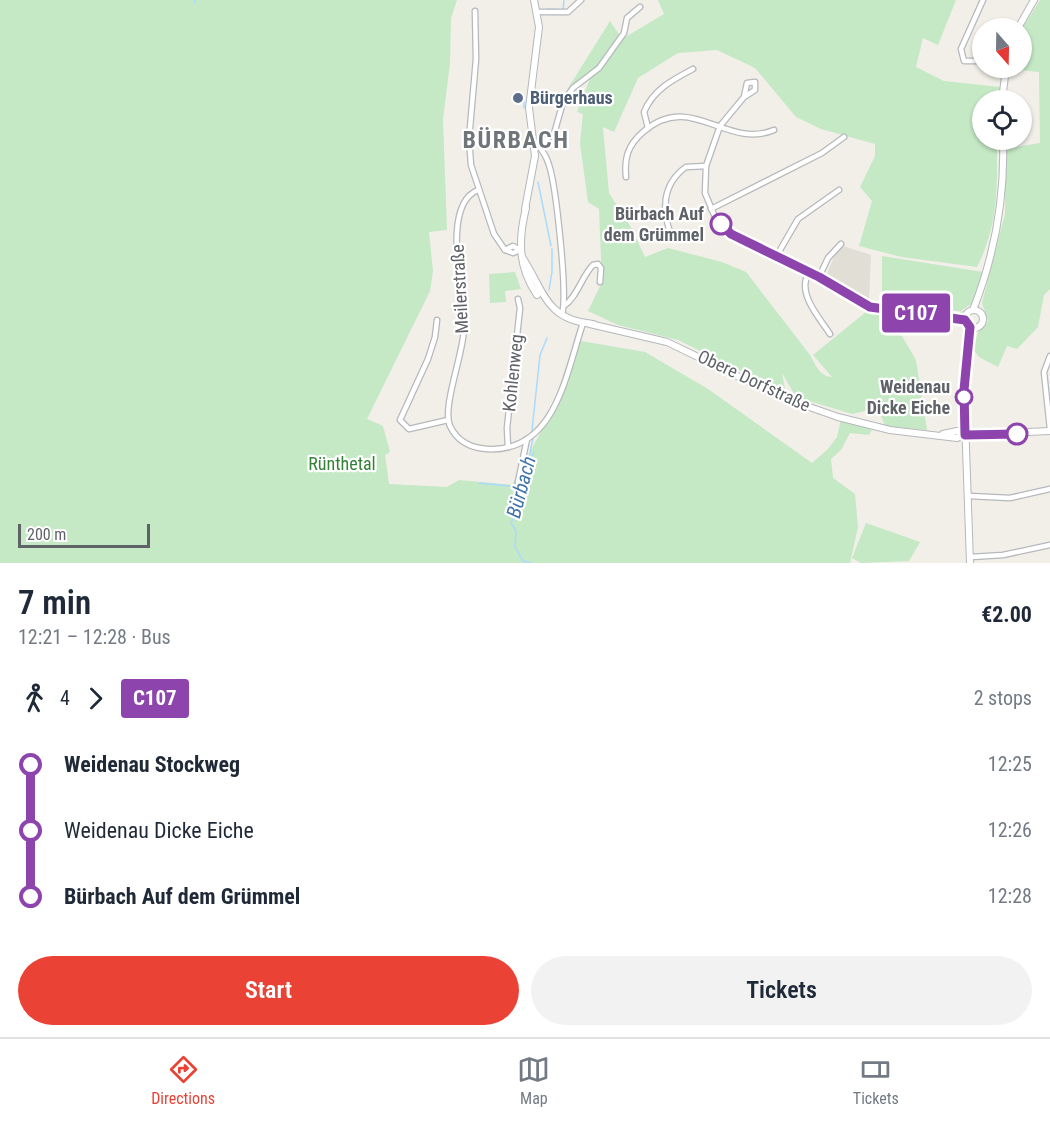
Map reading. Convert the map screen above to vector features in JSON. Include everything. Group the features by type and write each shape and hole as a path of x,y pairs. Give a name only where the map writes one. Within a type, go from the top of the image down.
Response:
{"street":[{"name":"Obere Dorfstraße","path":"534,0 539,27 530,98 535,145 521,250 528,280 536,295 562,314 586,324 680,347 781,397 826,413 890,430 940,435 957,431 965,435 1050,430"},
{"path":"537,12 568,12 580,0"},
{"path":"975,18 983,0"},
{"path":"1024,18 1034,0"},
{"path":"535,145 554,134 563,102 573,88 599,68 624,33 627,18 640,7"},
{"path":"475,11 476,59 469,139 471,165 494,234 506,249 513,253 521,250"},
{"path":"972,24 961,49 964,61 972,63"},
{"path":"648,128 644,112 653,96 693,69"},
{"path":"744,97 720,126 706,166 705,193 711,209 731,234 819,277 870,307 948,317 966,317 976,310 1001,211 1003,150"},
{"path":"626,177 624,160 628,150 648,128 669,118 689,116 744,135 764,134 774,130"},
{"path":"711,209 822,153 843,137"},
{"name":"Obere Dorfstraße","path":"535,145 550,166 562,256 565,305 562,314"},
{"path":"672,237 665,218 665,199 669,186 686,168 706,166"},
{"name":"Meilerstraße","path":"448,420 465,328 457,254 459,219 466,196 478,189"},
{"path":"777,257 798,219 840,190"},
{"path":"819,277 828,258 841,244"},
{"path":"565,305 571,301 583,276 593,264 598,264 601,268 600,282"},
{"path":"809,272 806,278 806,292 830,334"},
{"name":"Kohlenweg","path":"508,447 507,428 520,308 518,299"},
{"path":"976,310 983,320 973,327 967,351 964,390 971,560 1050,545"},
{"path":"966,317 973,327"},
{"path":"437,320 428,359 400,420 409,429 448,420 458,438 469,446 492,449 508,447 527,439 544,425 556,408 586,324"},
{"path":"1050,356 1044,372 1049,388 1050,430"},
{"path":"518,482 527,439"},
{"path":"969,496 1010,498 1050,489"}],"shaded area":[{"path":"843,246 871,255 869,301 826,276 836,252"}],"green space":[{"name":"Rünthetal","path":"0,0 457,0 451,18 450,63 443,119 447,230 429,232 433,271 430,291 367,419 383,426 390,452 385,455 389,484 447,487 459,480 512,485 549,417 575,340 645,352 708,389 812,463 828,449 837,437 841,419 872,430 869,435 850,433 841,450 831,459 833,478 855,494 858,527 850,563 0,563"},
{"path":"658,0 956,0 938,45 923,38 916,67 944,81 1000,87 1000,90 972,90 972,150 997,150 993,220 977,267 902,257 859,246 872,201 860,187 875,156 875,144 821,129 796,117 755,68 717,50 678,53 638,78 614,132 603,127 609,193 632,229 645,257 668,248 722,262 746,272 810,355 818,369 824,375 832,377 813,355 866,312 894,317 895,324 916,360 927,430 885,426 878,408 852,414 796,397 782,373 785,389 782,395 745,373 678,340 618,325 588,311 602,282 599,209 588,202 580,143 583,114 577,112 591,76 567,90 610,21 622,39 664,14"},
{"path":"1040,0 1050,0 1050,289 1044,295 1038,327 1017,349 1007,346 998,367 979,357 973,349 978,332 988,321 982,303 1005,214 1005,150 1032,150 1032,144 1040,143 1039,72 1032,71 1032,18 1029,18"},
{"path":"882,256 983,272 971,304 961,311 882,307"},
{"path":"515,272 521,289 505,291 506,302 490,303 489,274"},
{"path":"866,523 920,542 909,561 861,563 852,558"}],"waterway":[{"name":"Bürbach","path":"547,9 563,10 564,0"},
{"name":"Bürbach","path":"524,101 524,108"},
{"name":"Bürbach","path":"538,182 551,246"},
{"name":"Bürbach","path":"549,290 552,249"},
{"name":"Bürbach","path":"532,430 540,355 547,338"},
{"name":"Bürbach","path":"531,563 523,561 515,547 516,531 511,523 520,501 514,496 524,482 533,438"},
{"name":"Bürbach","path":"526,469 534,452"},
{"path":"479,483 520,487"}],"bus line":[{"name":"C107","path":"721,224 731,234 819,277 870,307 965,320 970,327 965,361 965,435 1017,434"}],"place":[{"name":"Bürgerhaus","path":"518,98"},
{"name":"Bürbach Auf dem Grümmel","path":"721,224"},
{"name":"Weidenau Dicke Eiche","path":"964,397"}],"district":[{"name":"BÜRBACH","path":"516,140"}]}
